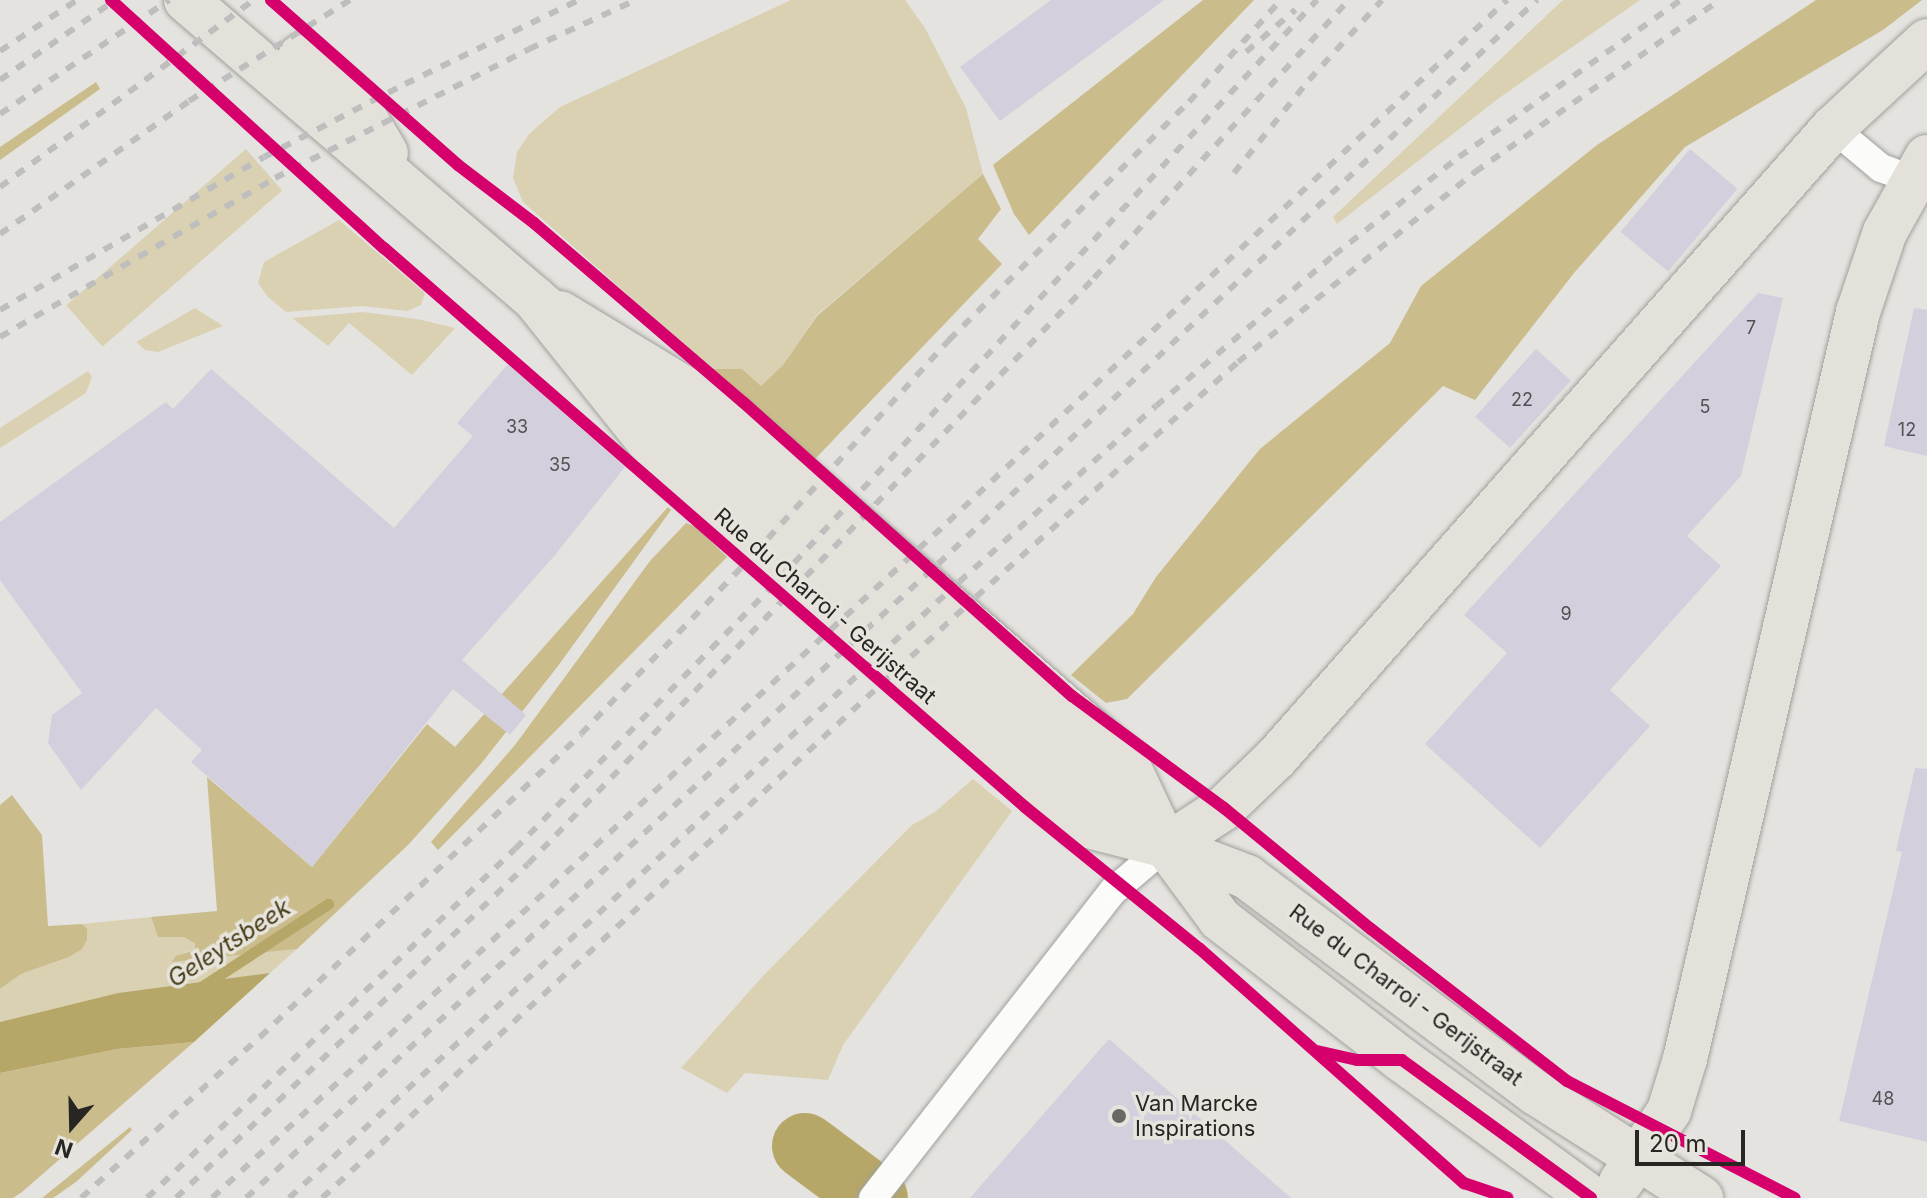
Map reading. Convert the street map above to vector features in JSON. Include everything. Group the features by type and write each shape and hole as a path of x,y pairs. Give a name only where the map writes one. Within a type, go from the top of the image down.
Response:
{"main road":[{"name":"Rue du Charroi - Gerijstraat","path":"158,0 310,130 406,186"},
{"name":"Rue du Charroi - Gerijstraat","path":"186,0 406,186 785,521 1166,846 1220,919 1402,1060 1591,1198"},
{"name":"Rue du Charroi - Gerijstraat","path":"232,0 356,103 406,186"},
{"path":"1166,846 1224,808 1276,758 1833,128 1927,41"},
{"path":"1610,1198 1669,1111 1685,1059 1858,312 1885,232 1922,169"},
{"name":"Rue du Charroi - Gerijstraat","path":"1166,846 1247,877 1363,962 1416,1007 1536,1093 1701,1198"}],"street":[{"path":"1833,128 1881,168 1922,169"},
{"path":"873,1198 1113,891 1166,846"}],"shaded area":[{"path":"791,0 905,0 925,28 966,108 983,174 817,315 783,365 761,386 742,369 712,369 523,202 513,178 517,152 529,134 560,107"},
{"path":"1203,0 1254,0 1029,235 1014,214 993,165"},
{"path":"1563,0 1640,0 1499,98 1337,224 1333,217"},
{"path":"1816,0 1922,0 1883,30 1685,147 1574,273 1475,400 1443,386 1127,699 1106,703 1071,675 1133,614 1156,577 1260,449 1390,343 1421,286 1597,145"},
{"path":"96,82 100,89 0,160 0,147"},
{"path":"246,149 282,191 102,347 66,305"},
{"path":"983,174 1001,209 978,239 1002,264 815,459 712,369 742,369 761,386 783,365 817,316"},
{"path":"339,220 425,293 421,305 407,311 362,306 286,312 268,297 258,283 264,262"},
{"path":"195,308 223,326 158,352 145,350 136,342"},
{"path":"363,312 455,328 412,375 349,323 328,346 292,318"},
{"path":"88,371 92,377 86,393 0,448 0,428"},
{"path":"668,507 671,510 558,666 480,765 408,845 297,949 172,962 176,956 195,950 195,943 184,937 158,937 151,917 217,911 207,777 312,867 427,724 455,747"},
{"path":"686,523 696,527 727,557 438,850 431,842 515,745 650,561"},
{"path":"973,779 1012,811 843,1045 828,1080 745,1073 727,1093 681,1068 762,977 912,825 935,812"},
{"path":"12,795 42,835 48,926 82,924 87,929 87,940 82,949 69,957 21,974 0,989 0,805"},
{"path":"151,917 158,937 184,937 195,942 195,950 186,952 173,962 297,949 270,973 118,993 0,1022 0,989 21,974 69,957 87,940 87,930 82,924"},
{"path":"270,973 194,1042 117,1049 0,1073 0,1022 118,993"},
{"path":"194,1042 22,1192 13,1198 0,1198 0,1073 117,1049"},
{"path":"130,1127 132,1130 76,1182 53,1198 42,1198"}],"building":[{"path":"1051,0 1164,0 1000,121 960,67"},
{"path":"1690,149 1737,189 1668,272 1621,232"},
{"path":"1758,293 1783,298 1741,476 1687,536 1721,566 1610,690 1650,726 1540,848 1425,744 1507,653 1464,615"},
{"path":"1914,308 1927,310 1927,456 1884,446"},
{"path":"1536,349 1571,380 1510,448 1475,417"},
{"path":"508,364 625,467 555,555 462,660 526,715 510,735 453,689 312,867 191,762 202,750 156,708 81,790 48,743 52,715 82,693 0,580 0,522 166,402 173,409 211,369 394,528 473,436 457,423"},
{"path":"1915,768 1927,769 1927,1142 1839,1121 1902,852 1896,851"},
{"name":"Van Marcke Inspirations","path":"1109,1039 1291,1198 970,1198"}],"waterway":[{"name":"Geleytsbeek","path":"201,987 328,904"},
{"path":"805,1146 875,1198"}],"railway":[{"path":"0,51 77,0"},
{"path":"0,80 115,0"},
{"path":"0,114 169,0"},
{"path":"0,187 254,0"},
{"path":"0,234 189,101 350,0"},
{"path":"0,310 264,157 405,84 579,0"},
{"path":"0,337 275,178 529,49 636,0"},
{"path":"81,1198 260,1037 581,734 741,568 949,340 1189,102 1281,0"},
{"path":"147,1198 515,849 767,592 1317,0"},
{"path":"176,1198 528,864 1094,278 1349,0"},
{"path":"1234,173 1309,80 1382,0"},
{"path":"212,1198 948,522 1507,0"},
{"path":"246,1198 938,564 1537,0"},
{"path":"289,1198 959,582 1156,406 1334,255 1459,157 1681,0"},
{"path":"322,1198 976,597 1238,362 1475,172 1720,0"},
{"path":"1246,52 1295,10"}],"cycle path":[{"path":"111,0 384,248 1025,807 1200,949 1464,1183 1508,1198"},
{"path":"271,0 458,165 534,223 743,402 1072,696 1224,808 1371,929 1567,1081 1795,1198"},
{"path":"1317,1051 1357,1060 1402,1060 1591,1198"}],"place":[{"name":"Van Marcke Inspirations","path":"1119,1116"}]}
